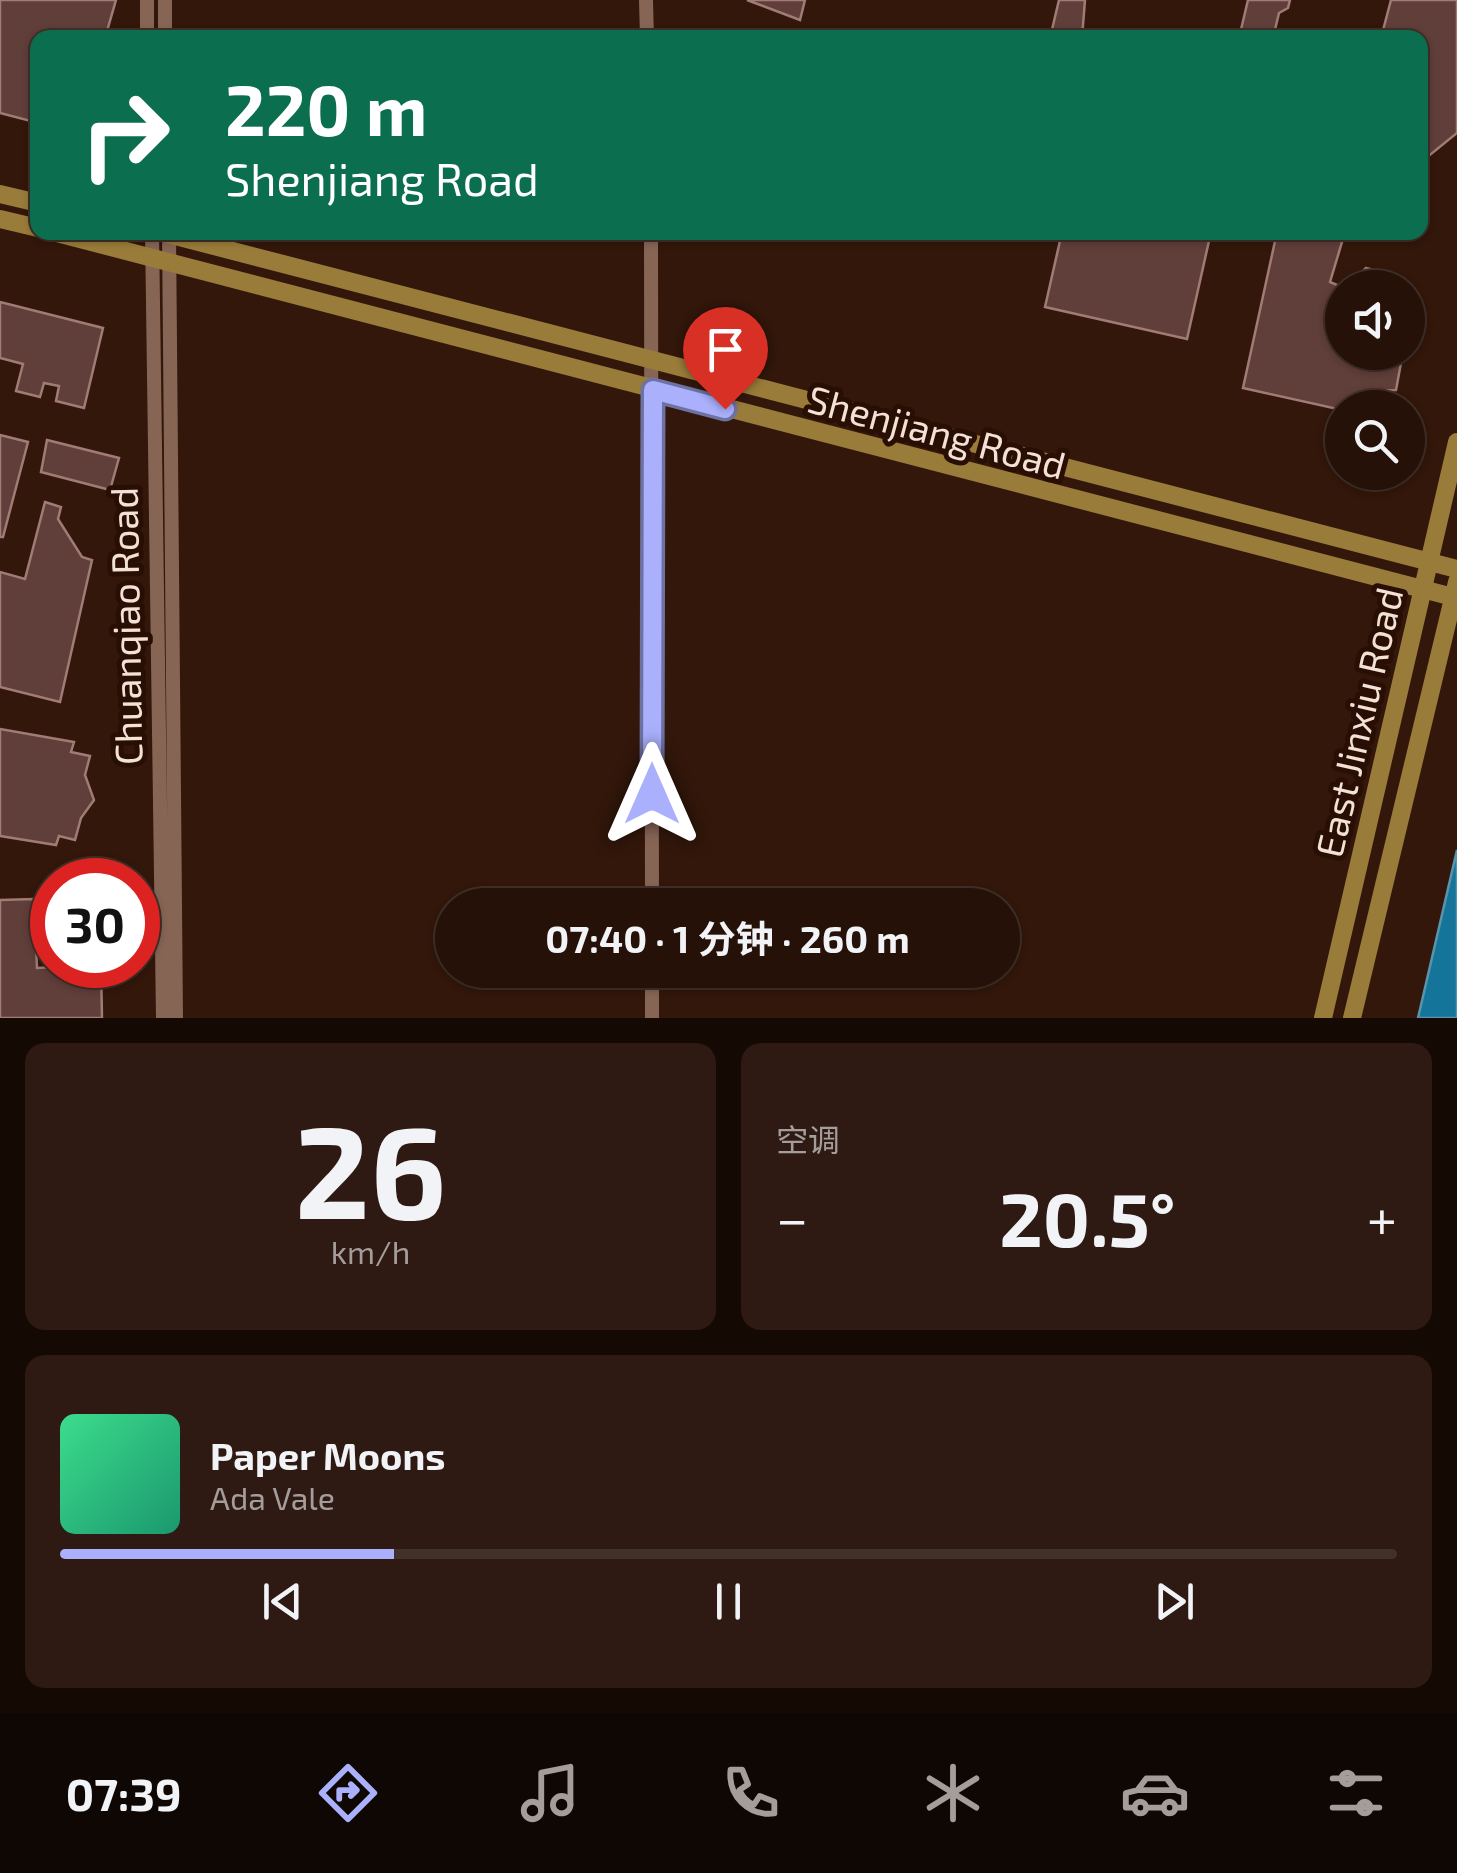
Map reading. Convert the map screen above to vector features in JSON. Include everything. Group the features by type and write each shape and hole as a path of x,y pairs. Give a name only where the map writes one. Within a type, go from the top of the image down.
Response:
{"main road":[{"path":"0,194 30,201"},
{"path":"0,219 30,226"},
{"name":"Shenjiang Road","path":"84,240 1422,590 1456,593"},
{"name":"Shenjiang Road","path":"190,240 1457,569"},
{"name":"East Jinxiu Road","path":"1323,1018 1457,442"},
{"name":"East Jinxiu Road","path":"1352,1018 1456,593"}],"street":[{"path":"147,0 148,30"},
{"path":"164,0 165,30"},
{"path":"646,0 647,30"},
{"name":"Chuanqiao Road","path":"163,1018 160,260 165,240"},
{"path":"651,240 652,888"},
{"name":"Chuanqiao Road","path":"160,260 176,1018"},
{"path":"652,988 652,1018"}],"water":[{"path":"1457,850 1457,1018 1418,1018"}],"building":[{"path":"0,0 116,0 107,30 30,30 30,121 0,113"},
{"path":"747,0 805,0 800,20"},
{"path":"1059,0 1085,0 1083,30 1052,30"},
{"path":"1248,0 1290,0 1288,8 1279,13 1275,30 1241,30"},
{"path":"1391,0 1457,0 1457,133 1428,157 1428,30 1383,30"},
{"path":"1060,240 1209,240 1187,339 1045,307"},
{"path":"1275,240 1343,240 1334,270 1325,270 1325,370 1400,370 1396,390 1325,390 1325,406 1243,388"},
{"path":"0,302 103,328 84,408 56,401 59,386 44,383 40,397 16,391 23,364 0,358"},
{"path":"0,435 28,442 3,537 0,537"},
{"path":"47,440 119,458 110,490 41,472"},
{"path":"45,502 61,507 58,519 82,557 92,560 60,702 0,687 0,572 25,579"},
{"path":"0,729 74,742 71,752 90,756 85,775 94,800 81,818 75,840 59,836 56,845 0,836"},
{"path":"30,899 30,988 101,988 102,1018 0,1018 0,900"}],"route":[{"path":"652,794 653,390 725,409"}]}
